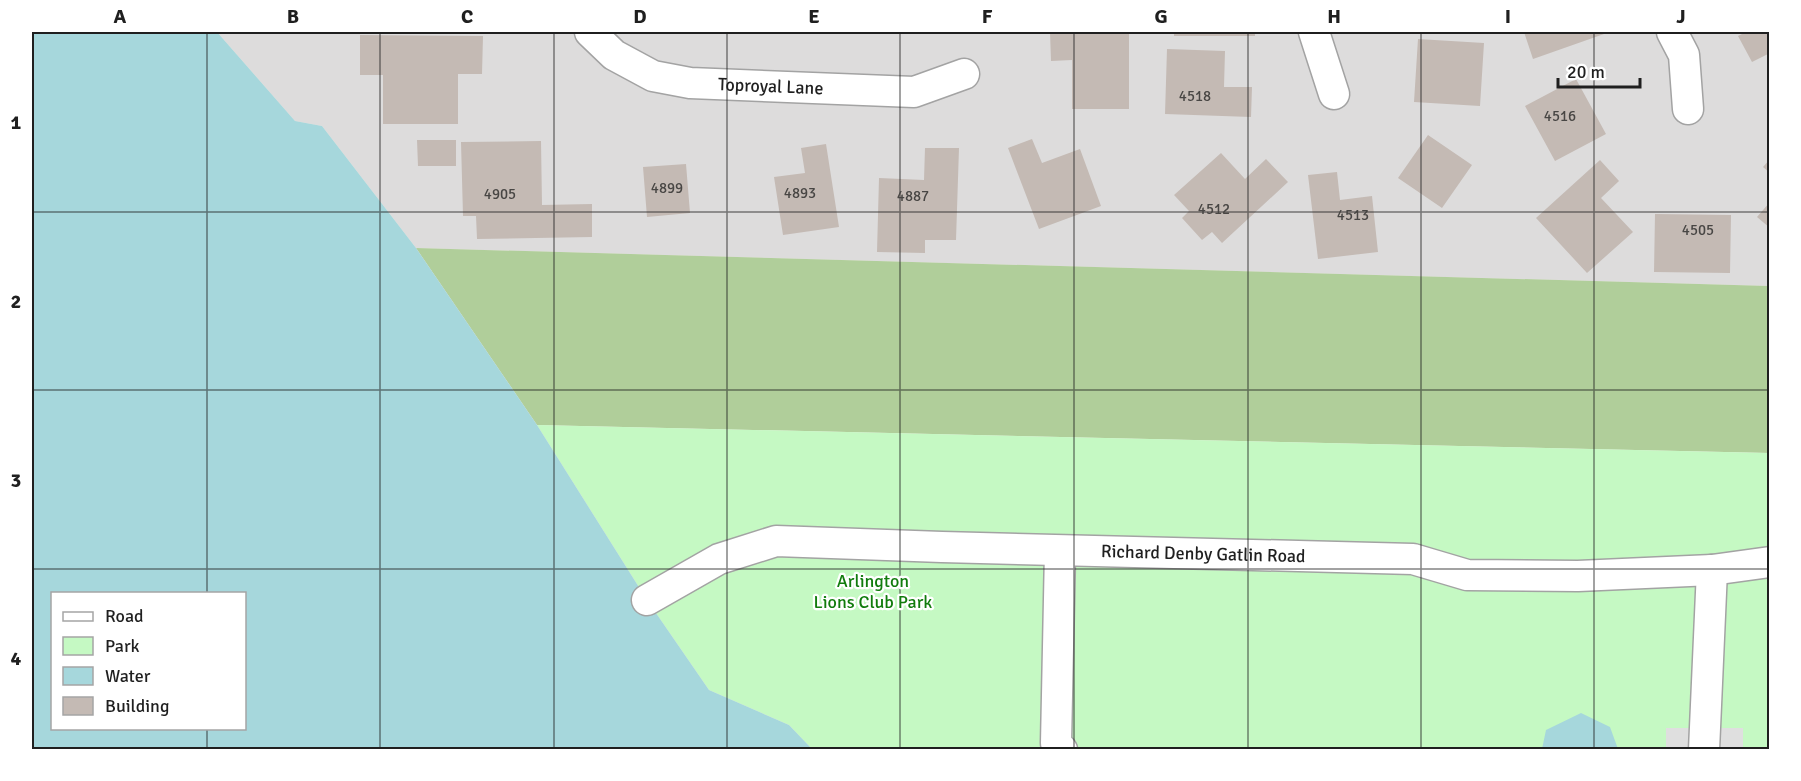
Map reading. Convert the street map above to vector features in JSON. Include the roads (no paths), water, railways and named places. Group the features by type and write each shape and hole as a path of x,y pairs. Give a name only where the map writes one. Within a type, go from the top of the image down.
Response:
{"street":[{"name":"Toproyal Lane","path":"590,32 614,55 653,76 690,83 914,92 964,74"},
{"path":"1314,32 1334,94"},
{"path":"1672,32 1684,55 1688,109"},
{"name":"Richard Denby Gatlin Road","path":"647,600 719,559 776,542 1413,559 1467,575 1578,576 1712,570 1770,562"},
{"path":"1060,551 1056,743 1062,750"},
{"path":"1704,750 1712,570"}],"water":[{"path":"32,32 217,32 295,121 322,126 416,248 537,425 647,600 709,690 789,725 812,749 32,749"},
{"path":"1581,713 1610,727 1618,749 1542,749 1546,730"}],"park label":[{"name":"Arlington Lions Club Park","path":"873,591"}]}
